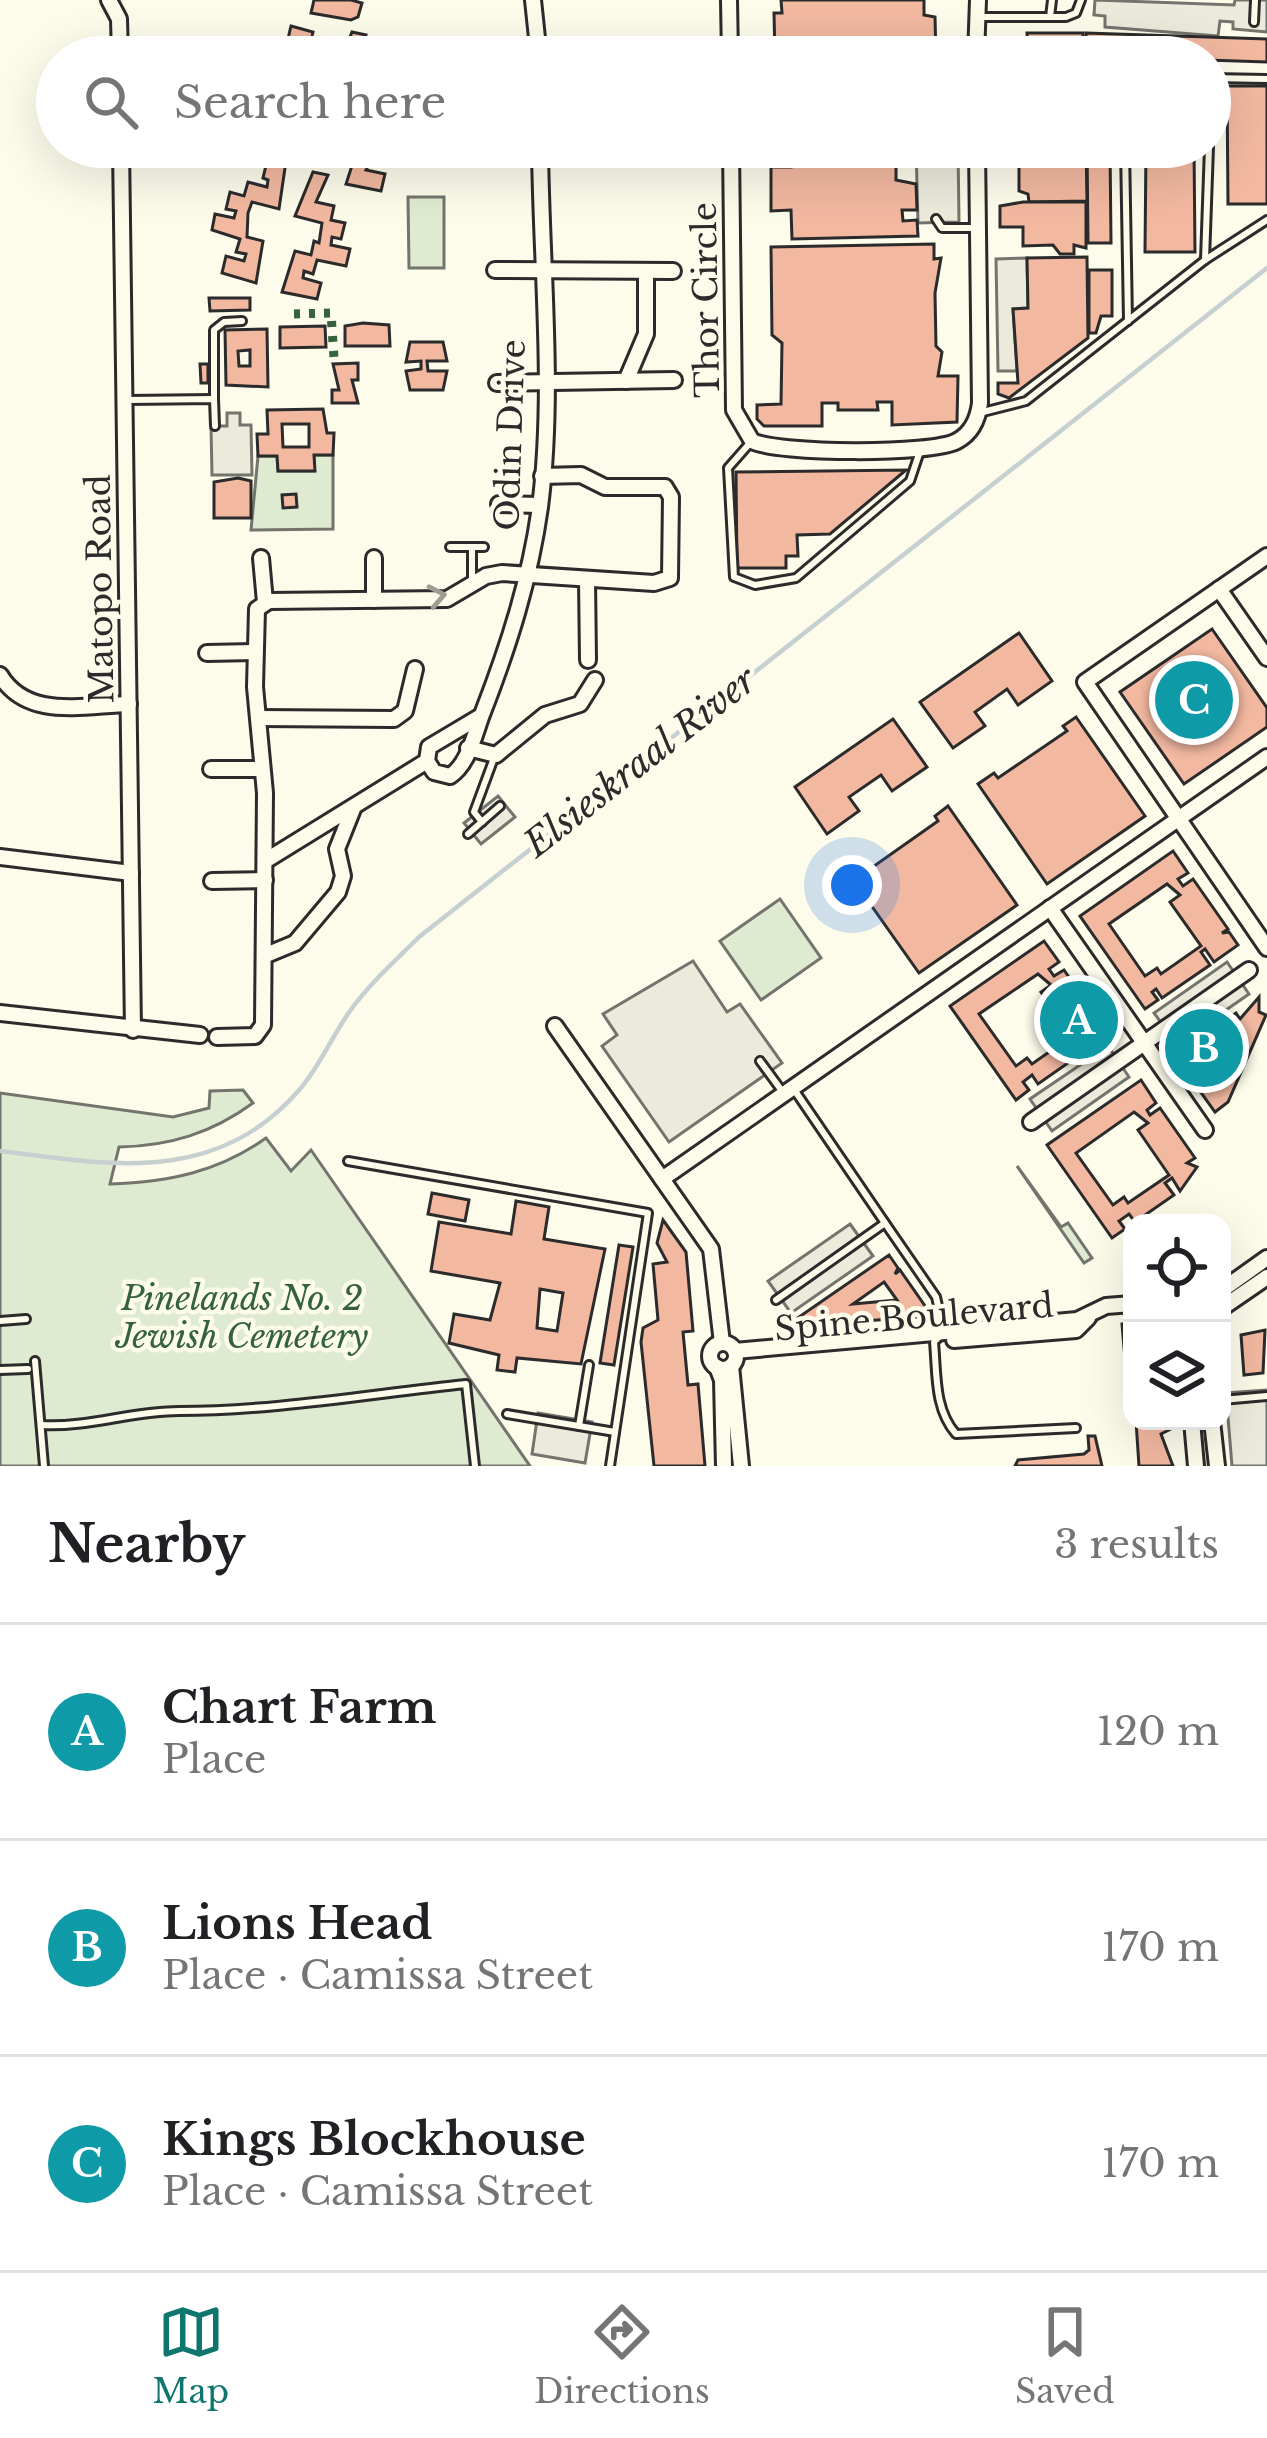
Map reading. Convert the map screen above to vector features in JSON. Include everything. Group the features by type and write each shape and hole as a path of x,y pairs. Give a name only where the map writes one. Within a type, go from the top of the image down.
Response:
{"street":[{"path":"109,0 119,20 119,36"},
{"path":"533,0 537,36"},
{"path":"729,0 730,36"},
{"name":"Matopo Road","path":"121,168 134,1030"},
{"name":"Odin Drive","path":"468,748 526,578 540,505 540,168"},
{"name":"Thor Circle","path":"730,168 734,410 752,441"},
{"path":"752,441 779,449 920,448 956,442 979,413 977,168"},
{"path":"495,270 673,271"},
{"path":"626,381 646,334 646,271"},
{"path":"497,383 674,380"},
{"path":"217,1036 260,1033 266,955 265,861 255,613 265,602 447,599 502,573 526,578 666,582 671,572 669,491 659,486 605,487 581,475 542,476"},
{"path":"499,505 540,505"},
{"path":"1267,556 1084,682 1267,948"},
{"path":"261,558 265,602"},
{"path":"374,558 374,600"},
{"path":"587,579 588,660"},
{"path":"1219,589 1267,658"},
{"path":"207,653 254,652"},
{"path":"259,718 394,719 406,706 415,669"},
{"path":"0,675 15,697 30,704 129,704"},
{"path":"427,761 437,775 450,776 468,748 496,755 545,715 580,704 595,680"},
{"path":"265,861 427,761 436,740 481,716"},
{"path":"662,1179 1267,757"},
{"path":"212,769 260,769"},
{"path":"337,849 353,807"},
{"path":"266,955 295,944 338,892 343,876 337,849 322,826"},
{"path":"0,857 131,873"},
{"path":"212,881 265,880"},
{"path":"1050,908 1205,1130"},
{"path":"1031,1122 1249,970"},
{"path":"0,1012 200,1035"},
{"path":"555,1026 714,1255 742,1466"},
{"path":"1231,1284 1267,1258"},
{"path":"1231,1302 1267,1277"},
{"name":"Spine Boulevard","path":"728,1357 939,1337 1092,1314 1106,1306 1123,1305"},
{"path":"724,1466 728,1357"},
{"path":"1193,1430 1196,1466"},
{"path":"1213,1430 1217,1466"}],"lane":[{"path":"1050,17 1052,0"},
{"path":"978,8 1072,16 1081,0"},
{"path":"1254,22 1255,0"},
{"path":"1231,78 1267,79"},
{"path":"1125,168 1128,321"},
{"path":"1205,260 1207,168"},
{"path":"936,219 942,228 978,228"},
{"path":"979,413 1026,401 1205,260 1267,220"},
{"path":"214,426 214,330 220,323 242,322"},
{"path":"124,400 214,399"},
{"path":"752,441 728,468 734,577 755,585 796,578 910,481 920,448"},
{"path":"451,547 484,547"},
{"path":"472,547 472,584"},
{"path":"482,822 474,812 496,755"},
{"path":"468,834 500,806"},
{"path":"760,1061 789,1091 936,1297 941,1414 956,1434 1076,1428"},
{"path":"348,1161 648,1214 610,1466"},
{"path":"776,1300 885,1223"},
{"path":"0,1321 26,1318"},
{"path":"35,1360 44,1466"},
{"path":"579,1426 589,1365"},
{"path":"0,1370 28,1369"},
{"path":"40,1425 68,1426 178,1411 205,1414 238,1405 274,1408 466,1384 475,1466"},
{"path":"1231,1399 1267,1396"},
{"path":"506,1414 615,1432"}],"green space":[{"path":"408,197 444,197 444,268 409,268"},
{"path":"314,455 333,455 333,529 251,530 258,456 277,456 278,471 314,471"},
{"path":"780,899 821,958 761,1000 720,941"},
{"name":"Pinelands No. 2 Jewish Cemetery","path":"243,1090 253,1103 206,1130 173,1141 119,1147 110,1184 192,1173 266,1138 291,1171 311,1150 530,1466 0,1466 0,1093 173,1117 209,1108 210,1091"},
{"path":"1017,1166 1061,1227 1068,1223 1092,1258 1084,1263"}],"shaded area":[{"path":"1095,0 1234,5 1235,0 1267,0 1267,32 1233,29 1233,22 1220,21 1218,36 1105,27 1105,16 1094,15"},
{"path":"917,168 958,168 959,222 918,223"},
{"path":"1027,258 1028,308 1013,309 1017,371 998,371 996,259"},
{"path":"227,413 240,413 240,425 251,425 252,475 212,475 211,426 227,426"},
{"path":"498,796 515,817 481,844 464,823"},
{"path":"693,961 727,1012 740,1004 782,1063 669,1142 602,1046 617,1035 603,1014"},
{"path":"1227,962 1249,994 1177,1044 1154,1013"},
{"path":"1108,1046 1129,1077 1052,1131 1030,1099"},
{"path":"850,1224 873,1256 791,1313 768,1281"},
{"path":"1267,1390 1267,1466 1232,1466 1231,1393"},
{"path":"538,1413 592,1422 585,1463 532,1454"}],"building":[{"path":"314,0 362,3 358,17 351,20 311,13"},
{"path":"781,0 924,0 924,15 935,17 935,36 775,36 774,13 782,13"},
{"path":"291,26 313,32 312,36 289,36"},
{"path":"1027,33 1083,33 1083,36"},
{"path":"1086,33 1176,36 1086,36"},
{"path":"1231,38 1267,39 1267,62 1231,61"},
{"path":"1231,86 1267,86 1267,204 1228,204"},
{"path":"265,168 285,168 279,209 252,202 248,213 247,237 263,241 256,283 222,273 226,256 244,261 246,254 236,252 240,239 212,230 215,214 234,218 236,211 226,209 230,192 244,196 248,182 267,187 268,180 263,178"},
{"path":"351,168 385,174 381,191 346,184"},
{"path":"771,168 896,168 896,180 916,184 917,210 902,210 903,221 917,220 918,236 792,239 791,210 771,211"},
{"path":"1019,168 1086,168 1087,201 1029,202 1028,194 1019,191"},
{"path":"1087,168 1110,168 1111,243 1088,243"},
{"path":"1146,168 1194,168 1195,252 1145,252"},
{"path":"313,172 328,175 316,202 334,206 331,220 345,223 341,239 332,237 331,245 350,249 346,266 317,260 313,274 304,271 303,278 321,283 317,299 282,292 295,251 311,255 314,241 319,243 322,223 295,216"},
{"path":"1086,202 1086,248 1074,245 1074,254 1060,254 1053,245 1023,246 1023,227 1000,227 1000,206"},
{"path":"934,244 934,259 941,258 935,293 936,346 942,352 938,376 958,376 957,422 892,425 892,402 877,402 878,410 838,410 838,403 822,403 822,426 764,426 757,419 757,405 781,404 782,343 772,335 771,247"},
{"path":"1087,257 1088,338 1009,398 998,394 998,383 1018,383 1013,309 1028,308 1027,258"},
{"path":"1089,270 1112,270 1112,316 1101,316 1096,333 1089,333"},
{"path":"209,298 250,298 250,310 210,311"},
{"path":"389,325 390,346 345,346 345,326"},
{"path":"325,326 326,347 280,348 280,327"},
{"path":"267,329 268,387 226,385 225,330","holes":["250,350 250,366 239,366 238,351"]},
{"path":"410,342 443,342 447,361 427,361 428,371 447,371 443,390 410,390 406,371 421,369 421,361 406,362"},
{"path":"358,363 358,380 352,380 358,403 332,403 332,390 339,390 333,364"},
{"path":"200,364 208,364 208,383 201,383"},
{"path":"323,409 327,433 334,433 333,455 314,455 315,471 278,471 277,456 258,456 257,434 268,434 267,410","holes":["282,424 309,424 309,447 283,447"]},
{"path":"906,470 830,534 797,535 798,556 786,556 786,568 737,568 736,472"},
{"path":"251,481 251,518 214,518 214,482"},
{"path":"296,494 297,507 283,508 282,495"},
{"path":"1212,629 1267,708 1267,727 1184,784 1120,692"},
{"path":"1019,633 1052,681 1018,705 1007,689 975,712 985,726 953,748 920,702"},
{"path":"1076,717 1145,816 1047,884 978,784 994,773 998,778 1067,731 1063,726"},
{"path":"893,719 927,767 892,791 881,775 849,797 859,811 827,834 795,787"},
{"path":"948,806 1017,905 919,973 849,874 866,863 870,869 938,821 935,816"},
{"path":"1173,851 1188,873 1178,879 1183,886 1193,879 1228,929 1222,933 1229,932 1238,945 1214,962 1205,949 1201,952 1210,965 1162,998 1156,989 1152,992 1158,1000 1145,1009 1080,916","holes":["1167,884 1180,895 1170,902 1201,946 1161,974 1157,968 1145,976 1109,924"]},
{"path":"1044,941 1059,962 1049,969 1054,976 1064,970 1098,1019 1093,1023 1100,1021 1109,1035 1084,1052 1075,1039 1069,1044 1078,1056 1038,1084 1032,1075 1023,1082 1029,1090 1016,1100 950,1006","holes":["1038,974 1051,985 1041,992 1072,1036 1032,1064 1027,1058 1016,1066 979,1014"]},
{"path":"1259,997 1259,1012 1266,1015 1228,1102 1215,1112 1175,1056 1236,1013 1240,1019","holes":["1232,1040 1212,1075 1202,1060"]},
{"path":"1141,1080 1156,1103 1147,1110 1150,1115 1160,1108 1195,1158 1187,1163 1197,1167 1180,1191 1172,1178 1165,1183 1174,1195 1147,1214 1123,1214 1119,1221 1123,1230 1112,1238 1047,1145","holes":["1134,1112 1148,1123 1138,1130 1169,1175 1128,1203 1124,1197 1113,1205 1076,1153"]},
{"path":"432,1193 469,1200 465,1221 428,1214"},
{"path":"516,1201 549,1207 544,1239 605,1249 581,1364 517,1358 515,1372 497,1370 499,1355 449,1343 454,1314 490,1320 500,1283 431,1271 439,1222 511,1234","holes":["540,1289 563,1293 557,1331 537,1328"]},
{"path":"663,1220 686,1252 693,1331 683,1332 688,1385 698,1384 705,1466 654,1466 641,1342 643,1328 658,1320 653,1264 667,1262 657,1243"},
{"path":"619,1245 633,1247 614,1365 600,1363"},
{"path":"889,1255 898,1268 895,1274 900,1270 932,1316 795,1326 796,1319","holes":["884,1282 897,1300 853,1304"]},
{"path":"1265,1330 1263,1373 1244,1375 1241,1335"},
{"path":"1137,1430 1169,1430 1161,1434 1173,1466 1139,1466"},
{"path":"1088,1436 1095,1436 1102,1466 1015,1466 1018,1460 1084,1454 1089,1450"}],"waterway":[{"name":"Elsieskraal River","path":"0,1151 82,1161 160,1162 234,1142 268,1120 307,1080 357,1001 419,937 1267,268"}],"hedge":[{"path":"294,314 331,313 334,358"}],"place":[{"name":"Kings Blockhouse","path":"1194,700"},
{"name":"Chart Farm","path":"1079,1020"},
{"name":"Lions Head","path":"1204,1048"}]}
